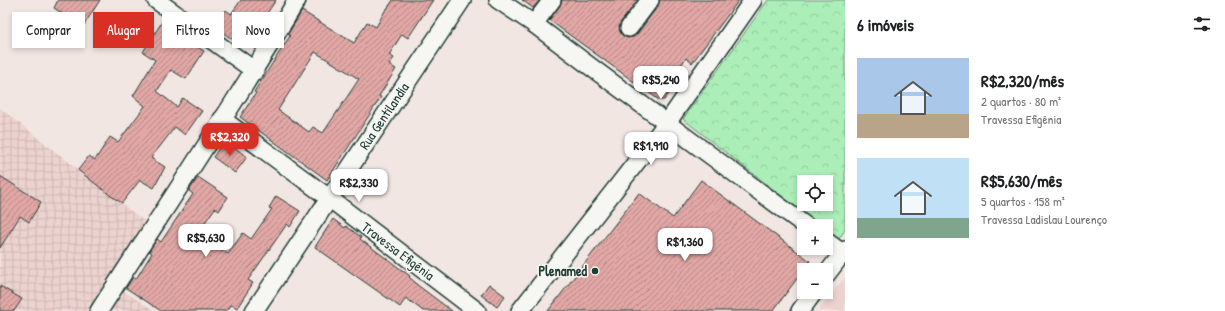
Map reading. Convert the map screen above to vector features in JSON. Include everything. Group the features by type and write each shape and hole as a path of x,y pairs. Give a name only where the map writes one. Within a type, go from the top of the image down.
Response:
{"street":[{"path":"156,0 254,70"},
{"path":"99,311 254,70 297,0"},
{"name":"Rua Gentilandia","path":"254,311 462,0"},
{"path":"498,0 534,24 797,219"},
{"path":"534,24 552,0"},
{"path":"629,28 650,0"},
{"path":"520,311 667,123 753,0"},
{"name":"Travessa Efigênia","path":"222,119 329,198 477,311"},
{"path":"833,246 844,253 833,266"},
{"path":"800,311 809,299"}],"shaded area":[{"path":"0,108 149,225 111,283 155,311 0,311"},
{"path":"844,278 845,311 818,311 827,299 833,299 833,292"}],"green space":[{"path":"768,0 845,0 845,230 838,240 833,236 833,219 811,219 801,211 833,211 833,175 797,175 797,208 683,119"}],"building":[{"path":"58,0 100,0 85,23 85,12 60,12 54,8"},
{"path":"241,0 276,0 268,12 232,12"},
{"path":"393,0 433,0 408,38 402,34 389,55 394,58 389,65 396,69 379,96 381,97 327,180 240,117 256,93 254,92 282,48 284,48 290,36 288,34 302,11 354,43 367,22 376,27","holes":["315,52 359,79 323,133 313,127 309,132 278,110"]},
{"path":"522,0 540,0 533,8"},
{"path":"562,0 638,0 619,26 620,32 623,36 628,38 637,34 658,6 660,0 739,0 692,63 686,58 673,77 679,81 664,100 659,100 549,20 560,6"},
{"path":"226,10 231,14 232,13 232,39 224,33 224,13"},
{"path":"162,22 162,48 199,48 204,51 186,79 171,70 157,91 177,107 183,98 202,111 185,135 175,127 151,158 165,167 154,188 140,180 122,203 78,170 89,156 95,160 110,137 118,142 145,106 133,96 155,60 143,52 146,48 154,48 154,35"},
{"path":"225,140 247,157 235,173 213,157"},
{"path":"0,176 41,202 29,222 20,216 0,248"},
{"path":"198,177 228,197 219,211 215,208 201,228 211,235 208,241 228,254 243,233 251,239 272,209 269,208 276,196 300,211 290,227 287,224 248,280 253,283 237,308 231,305 227,311 161,311 126,288 133,277 136,279 152,253 149,251 157,239 161,242 193,194 189,191"},
{"path":"701,180 797,251 797,255 802,255 810,261 809,263 797,263 797,279 773,311 548,311 639,193 673,218"},
{"path":"333,219 361,237 360,239 410,276 409,277 416,284 452,311 423,311 406,298 400,307 315,247"},
{"path":"489,284 505,296 497,307 481,295"},
{"path":"0,286 22,299 14,311 0,311"}],"place":[{"name":"Plenamed","path":"595,271"}]}
